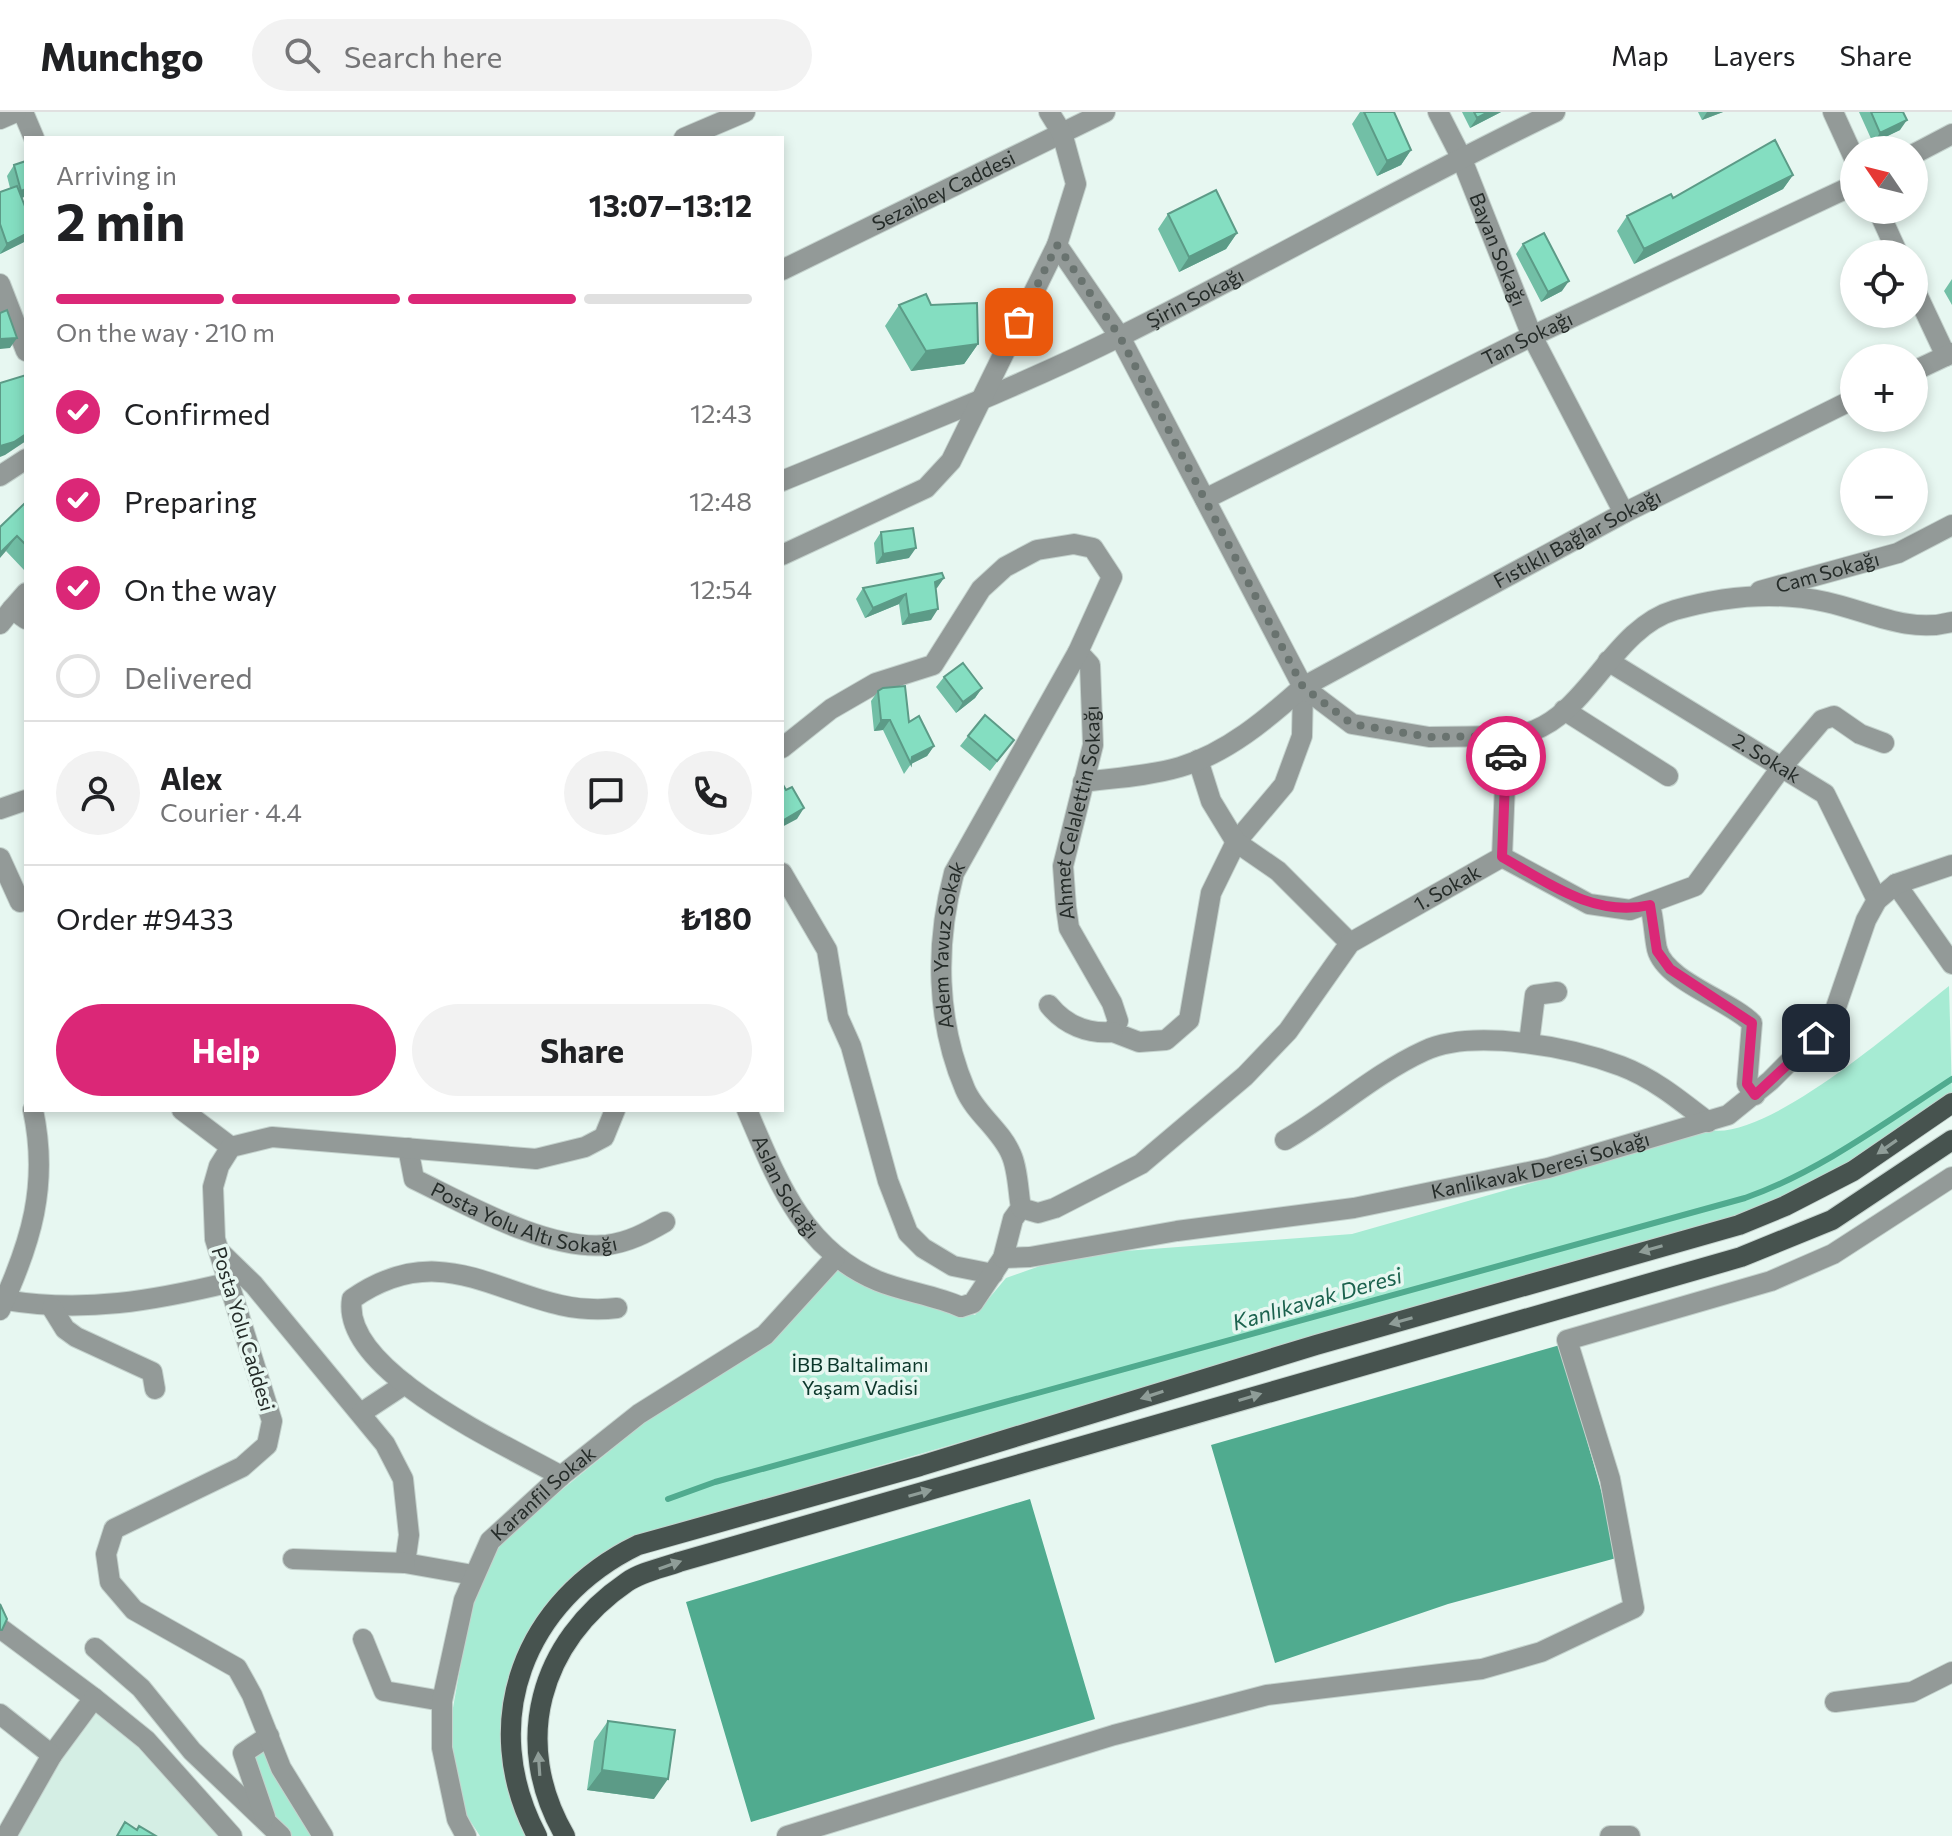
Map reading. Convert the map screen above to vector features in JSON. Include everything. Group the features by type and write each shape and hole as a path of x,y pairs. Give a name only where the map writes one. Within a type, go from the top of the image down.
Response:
{"main road":[{"path":"537,1836 522,1805 509,1745 518,1675 552,1611 612,1557 686,1530 920,1466 1316,1345 1739,1225 1785,1206 1853,1171 1952,1103"},
{"path":"565,1836 544,1796 540,1775 539,1726 543,1690 553,1663 574,1627 629,1580 694,1558 1315,1377 1741,1257 1832,1220 1952,1140"}],"street":[{"path":"0,119 16,112"},
{"path":"23,112 33,136"},
{"path":"689,136 745,112"},
{"path":"784,554 926,488 951,461 1057,245 1076,184 1062,133 1049,112"},
{"name":"Sezaibey Caddesi","path":"784,269 1105,112"},
{"name":"Bayan Sokağı","path":"1438,112 1461,157 1532,336 1624,513"},
{"name":"Şirin Sokağı","path":"784,480 1120,337 1351,219 1461,157 1555,112"},
{"path":"1833,112 1844,136"},
{"path":"1928,147 1952,134"},
{"name":"Tan Sokağı","path":"1205,499 1532,336 1840,192"},
{"path":"1057,245 1120,337 1303,687 1352,724 1429,737 1523,736 1564,710 1648,622 1673,610 1747,595 1826,602 1894,623 1952,622"},
{"path":"0,284 24,346"},
{"path":"1928,314 1949,354 1928,364"},
{"name":"Fıstıklı Bağlar Sokağı","path":"1083,782 1167,770 1198,760 1266,719 1303,687 1624,513 1840,406"},
{"path":"0,476 24,460"},
{"name":"Cam Sokağı","path":"1747,595 1898,553 1952,525"},
{"name":"Adem Yavuz Sokak","path":"784,746 831,709 876,683 933,665 957,633 981,589 1005,567 1037,550 1074,544 1093,548 1112,577 1078,652 954,873 940,946 942,997 966,1092 1012,1155 1021,1208"},
{"path":"13,617 24,597"},
{"name":"Ahmet Celalettin Sokağı","path":"1078,652 1090,665 1093,745 1063,866 1066,907 1069,928 1112,1003 1118,1021 1113,1032"},
{"name":"2. Sokak","path":"1608,661 1825,794 1877,900"},
{"path":"1049,1005 1074,1026 1098,1034 1113,1032 1139,1042 1166,1040 1189,1020 1211,893 1236,842 1284,785 1302,736 1303,687"},
{"path":"1564,710 1668,776"},
{"name":"1. Sokak","path":"1021,1208 1038,1213 1055,1208 1141,1164 1245,1076 1288,1031 1350,943 1502,857 1589,904 1630,910 1650,905 1695,886 1781,768 1822,720 1834,716 1860,734 1884,743"},
{"path":"1502,857 1507,736"},
{"path":"1198,760 1211,801 1236,842 1278,871 1350,943"},
{"path":"0,809 24,801"},
{"path":"0,858 20,902"},
{"name":"Kanlikavak Deresi Sokağı","path":"998,1266 1014,1259 1177,1231 1354,1208 1548,1168 1728,1115 1755,1095 1832,1019 1866,920 1877,900 1896,884 1952,865"},
{"path":"784,876 827,950 838,1017 851,1046 888,1181 908,1233 923,1248 953,1266 998,1266"},
{"path":"1896,884 1952,964"},
{"path":"1650,905 1657,951 1670,969 1752,1023 1747,1084 1755,1095"},
{"path":"1529,1043 1535,995 1557,992"},
{"path":"1285,1140 1426,1050 1481,1041 1529,1043 1622,1066 1668,1091 1708,1122"},
{"path":"33,1112 40,1167 34,1220 4,1292 52,1308 114,1305 231,1282"},
{"path":"185,1112 231,1147 272,1137 536,1159 585,1147 604,1137 614,1112"},
{"name":"Aslan Sokağı","path":"748,1112 792,1206 835,1258"},
{"name":"Posta Yolu Caddesi","path":"231,1147 219,1166 213,1187 215,1239 231,1282 272,1421 267,1445 242,1467 114,1529 106,1554 110,1582 134,1610 237,1668 281,1768 323,1836"},
{"name":"Posta Yolu Altı Sokağı","path":"408,1148 414,1179 551,1240 606,1245 638,1238 665,1222"},
{"path":"787,1836 1114,1735 1267,1695 1482,1669 1541,1652 1634,1608 1610,1479 1567,1340 1771,1281 1833,1254 1952,1177"},
{"path":"835,1258 881,1282 961,1307 973,1303 998,1266 1013,1219 1021,1208"},
{"path":"219,1251 254,1285 385,1444 403,1479 409,1535 405,1563"},
{"name":"Karanfil Sokak","path":"466,1836 457,1819 447,1776 441,1729 442,1701 464,1600 490,1541 561,1476 665,1395 765,1335 835,1258"},
{"path":"561,1476 439,1409 405,1384 357,1338 350,1312 352,1299 366,1289 430,1269 457,1273 589,1312 617,1308"},
{"path":"52,1308 65,1329 76,1337 152,1372 155,1389"},
{"path":"361,1413 405,1384"},
{"path":"293,1559 405,1563 473,1575"},
{"path":"0,1628 146,1740 232,1836"},
{"path":"363,1639 384,1691 442,1701"},
{"path":"95,1648 141,1688 192,1751 272,1831"},
{"path":"1835,1702 1912,1692 1952,1672"},
{"path":"141,1688 146,1740"},
{"path":"6,1836 52,1755 94,1698"},
{"path":"0,1714 52,1755"},
{"path":"269,1736 243,1753 272,1831"}],"shaded area":[{"path":"1560,1345 1620,1557 1448,1604 1275,1663 1211,1445"},
{"path":"1030,1499 1095,1719 751,1822 686,1602"},
{"path":"94,1703 142,1743 226,1836 13,1836"}],"green space":[{"name":"İBB Baltalimanı Yaşam Vadisi","path":"1949,986 1952,1094 1788,1198 1736,1217 641,1535 598,1558 562,1588 535,1622 516,1660 506,1701 504,1745 511,1790 527,1836 480,1836 467,1816 457,1780 450,1725 474,1588 498,1542 836,1266 869,1284 975,1315 1006,1278 1071,1255 1352,1234 1545,1179 1703,1128 1727,1130 1758,1121 1829,1079"},
{"path":"264,1747 316,1836 287,1836 268,1811 247,1755"}],"building":[{"path":"1364,112 1394,112 1411,150 1387,161"},
{"path":"1474,112 1488,112 1477,118"},
{"path":"1871,112 1903,112 1907,120 1880,133"},
{"path":"1775,140 1793,175 1644,249 1627,216 1671,194 1673,198"},
{"path":"24,162 24,190 21,191 14,165"},
{"path":"17,186 24,204 24,235 7,244 0,224 0,192"},
{"path":"1216,190 1237,233 1189,257 1168,214"},
{"path":"1544,233 1569,281 1548,292 1523,244"},
{"path":"926,294 931,305 977,303 978,344 926,351 899,305"},
{"path":"7,310 17,338 0,339 0,313"},
{"path":"24,376 24,435 0,446 0,383"},
{"path":"24,504 24,543 17,536 0,553 0,527"},
{"path":"913,528 916,548 883,554 881,532"},
{"path":"942,573 944,578 935,582 938,609 909,615 906,594 873,608 863,588"},
{"path":"963,663 982,688 963,702 944,677"},
{"path":"905,686 909,722 919,716 934,746 912,757 911,764 890,720 881,720 878,691"},
{"path":"985,715 1014,740 997,761 968,736"},
{"path":"784,786 786,790 792,787 804,808 784,820"},
{"path":"0,1604 7,1619 2,1630 0,1630"},
{"path":"608,1721 675,1730 668,1779 602,1770"},
{"path":"125,1822 137,1830 139,1826 156,1836 117,1836"}],"waterway":[{"name":"Kanlıkavak Deresi","path":"668,1499 715,1482 1745,1198 1826,1160 1952,1079"}],"way so far":[{"path":"1019,322 1057,245 1120,337 1303,687 1352,724 1429,737 1507,736 1506,756"}],"route":[{"path":"1506,756 1502,857 1589,904 1630,910 1650,905 1657,929 1657,951 1670,969 1741,1012 1752,1023 1747,1084 1755,1095 1816,1038"}]}
